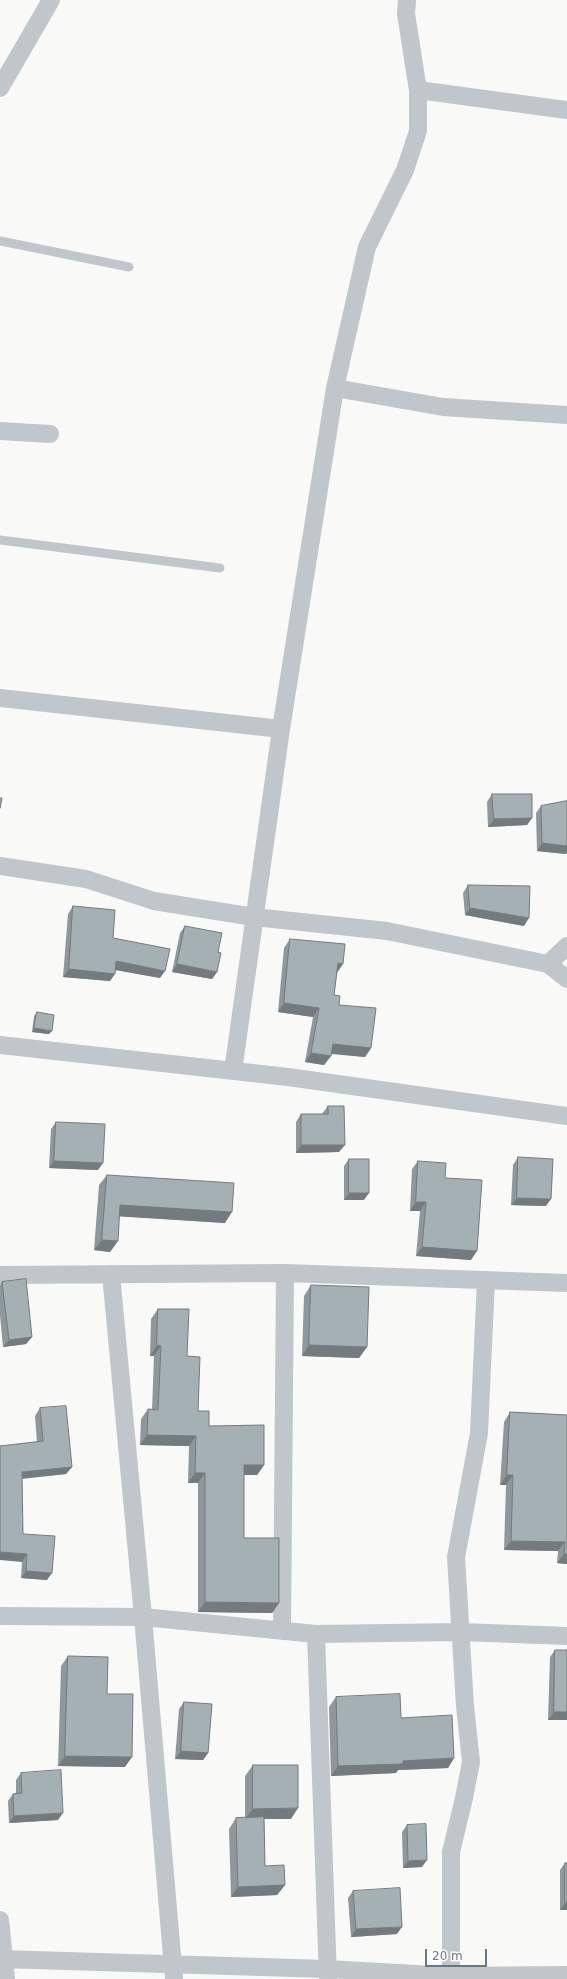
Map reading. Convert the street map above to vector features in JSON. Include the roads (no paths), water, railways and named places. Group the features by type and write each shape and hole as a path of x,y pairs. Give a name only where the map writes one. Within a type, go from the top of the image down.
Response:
{"street":[{"path":"0,88 50,0"},
{"path":"233,1071 281,729 335,388 367,247 405,170 418,131 418,90 406,14 407,0"},
{"path":"418,90 567,110"},
{"path":"335,388 443,407 567,415"},
{"path":"0,431 50,434"},
{"path":"0,698 281,729"},
{"path":"0,866 86,879 154,901 254,917 387,931 548,964 567,979"},
{"path":"548,964 567,946"},
{"path":"0,1045 233,1071 567,1116"},
{"path":"282,1631 285,1273"},
{"path":"0,1275 285,1273 567,1283"},
{"path":"111,1274 143,1616 173,1972"},
{"path":"451,1976 451,1852 471,1762 465,1706 456,1557 479,1433 486,1280"},
{"path":"0,1616 143,1616 316,1634 461,1632 567,1636"},
{"path":"316,1634 327,1974"},
{"path":"0,1920 2,1959 6,1979"},
{"path":"2,1959 173,1972 522,1978 567,1975"}],"lane":[{"path":"0,241 129,267"},
{"path":"0,540 220,568"}]}
